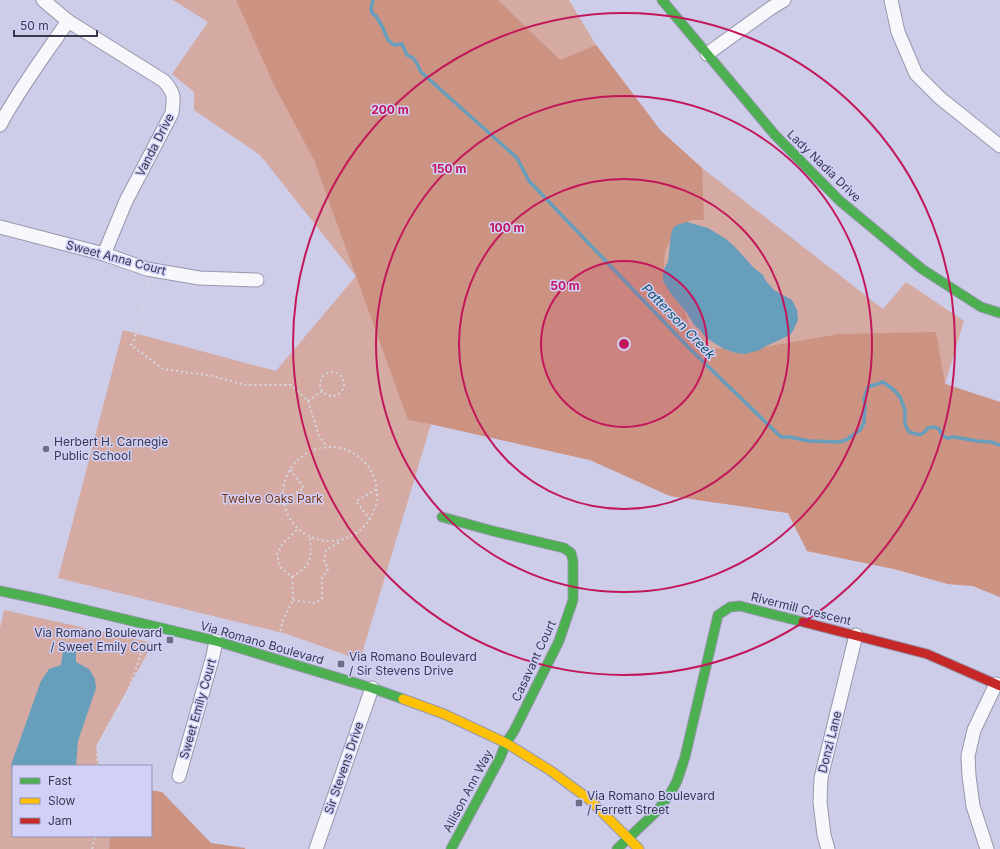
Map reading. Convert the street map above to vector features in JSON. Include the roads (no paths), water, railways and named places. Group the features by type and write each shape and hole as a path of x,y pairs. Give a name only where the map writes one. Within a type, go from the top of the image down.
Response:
{"street":[{"name":"Vanda Drive","path":"43,0 68,21 164,81 172,90 174,102 172,112 126,201 104,254"},
{"name":"Lady Nadia Drive","path":"662,0 775,135 840,201 922,269 981,308 1000,313"},
{"path":"707,54 784,0"},
{"path":"891,0 898,32 916,74 940,98 1000,146"},
{"path":"0,125 68,21"},
{"name":"Sweet Anna Court","path":"0,227 104,254 151,270 199,278 257,280"},
{"name":"Casavant Court","path":"442,517 564,548 571,553 572,556 573,600 564,628 514,732 506,743"},
{"name":"Via Romano Boulevard","path":"0,591 216,641 372,688 444,714 506,743 551,771 590,800 639,849"},
{"name":"Rivermill Crescent","path":"628,839 658,810 670,794 677,781 685,757 718,614 730,607 740,606 927,654 998,685"},
{"name":"Donzi Lane","path":"828,849 824,835 820,802 821,778 856,636"},
{"name":"Sweet Emily Court","path":"179,776 216,641"},
{"path":"987,849 973,806 968,756 974,730 998,685"},
{"name":"Sir Stevens Drive","path":"316,849 372,688"},
{"name":"Allison Ann Way","path":"451,849 497,764 506,743"},
{"path":"617,849 628,839"}],"water":[{"path":"687,222 708,228 726,239 754,268 763,275 774,290 792,300 797,310 798,320 790,335 760,350 745,354 724,349 705,337 694,325 663,281 663,274 668,262 673,228"},
{"path":"76,650 76,662 89,669 95,679 96,688 78,741 76,765 12,765 12,771 11,765 41,681 49,669 61,665 63,651"}],"waterway":[{"name":"Patterson Creek","path":"373,0 371,9 372,13 376,16 382,26 388,40 394,45 402,44 407,55 413,58 421,72 517,158 529,181 689,348 781,437 790,437 809,441 839,442 846,440 860,430 864,423 864,399 868,387 883,382 894,390 900,397 905,410 905,424 909,432 922,434 928,428 934,427 939,429 942,435 947,438 954,437 991,442 1000,445"}],"place":[{"name":"Herbert H. Carnegie Public School","path":"46,449"},
{"name":"Via Romano Boulevard / Sweet Emily Court","path":"170,640"},
{"name":"Via Romano Boulevard / Sir Stevens Drive","path":"341,664"},
{"name":"Via Romano Boulevard / Ferrett Street","path":"579,803"}],"park label":[{"name":"Twelve Oaks Park","path":"272,499"}]}
